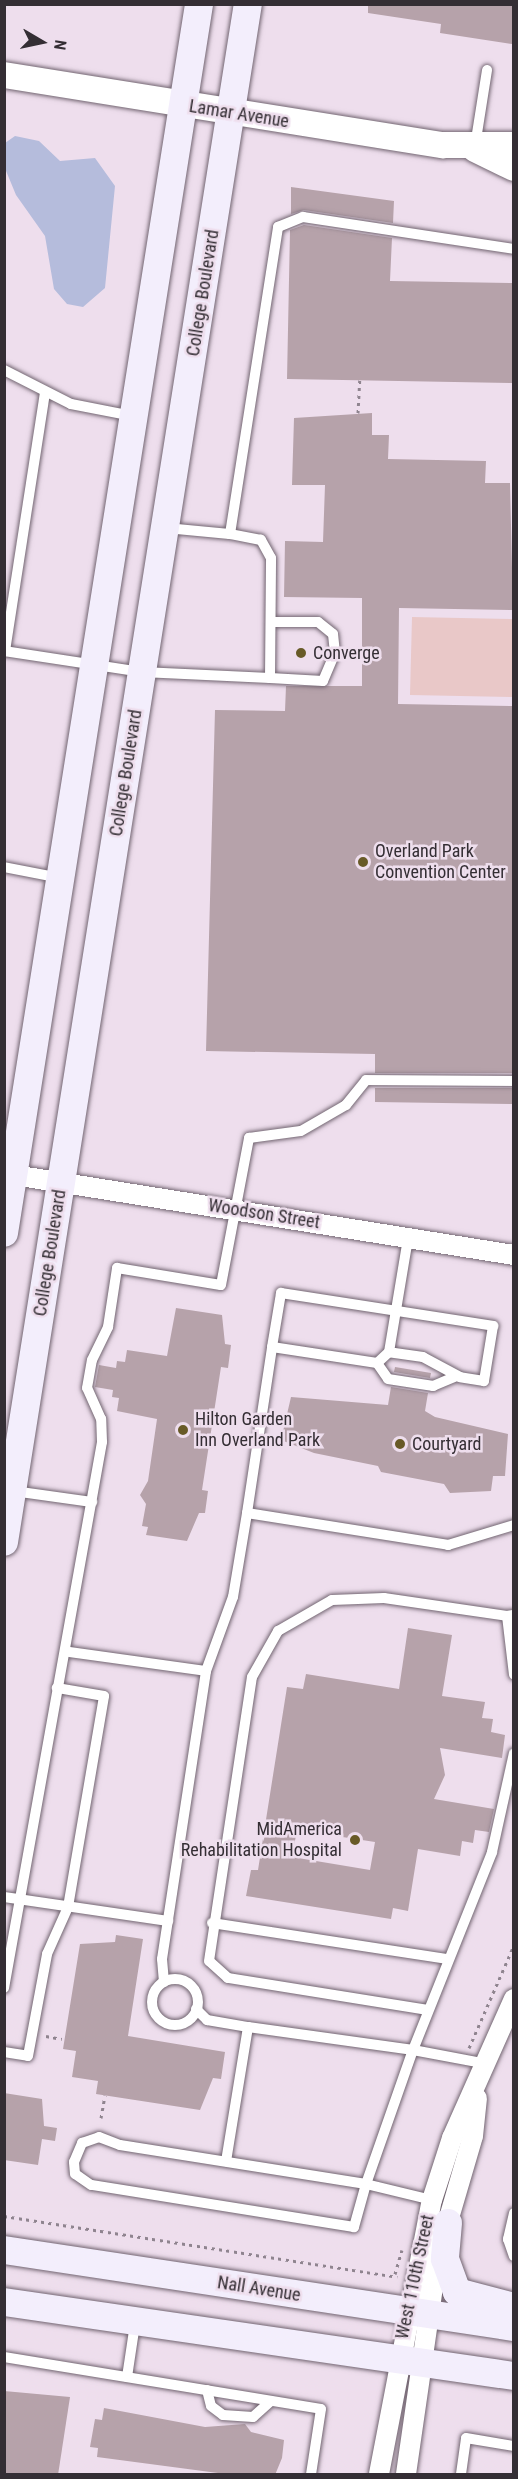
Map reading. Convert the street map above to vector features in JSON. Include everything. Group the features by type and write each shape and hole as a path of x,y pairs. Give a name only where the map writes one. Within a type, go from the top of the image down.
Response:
{"main road":[{"path":"4,1233 9,1174 60,878 199,4"},
{"name":"College Boulevard","path":"4,1542 248,4"},
{"path":"448,2223 445,2259 457,2292 513,2307"},
{"name":"Nall Avenue","path":"4,2250 513,2327"},
{"path":"4,2302 135,2324 410,2359 513,2376"}],"street":[{"name":"Lamar Avenue","path":"4,75 232,113 475,149 513,145"},
{"name":"Lamar Avenue","path":"475,149 513,168"},
{"name":"Woodson Street","path":"9,1174 61,1185 233,1209 513,1255"},
{"name":"West 110th Street","path":"379,2475 410,2359 432,2200 452,2138 478,2088 513,1999"},
{"name":"West 110th Street","path":"417,2313 448,2223 473,2136 478,2088"},
{"name":"West 110th Street","path":"406,2475 410,2359"}],"lane":[{"path":"475,149 487,70"},
{"path":"230,534 278,227 303,217 513,249"},
{"path":"4,370 45,394 134,416"},
{"path":"45,394 5,651 142,672 323,681 335,653 333,634 318,622 271,622"},
{"path":"165,528 251,536 267,548 271,622 270,678"},
{"path":"4,867 60,878"},
{"path":"4,1988 57,1688 69,1652 92,1502 101,1419 87,1388 92,1360 108,1327 117,1268 221,1286 233,1209 249,1138 301,1131 346,1105 366,1080 513,1081"},
{"path":"377,1364 389,1352 408,1238"},
{"path":"164,1982 187,1983 197,1997 196,2009 185,2023 163,2022 152,2003 164,1982 168,1921 206,1671 217,1630 229,1615 281,1293 493,1326 484,1381 457,1376 436,1361 389,1352"},
{"path":"272,1347 377,1364 388,1379 433,1386 457,1376"},
{"path":"13,1491 92,1502"},
{"path":"247,1513 448,1545 513,1525"},
{"path":"428,2010 228,1978 209,1961 212,1923 252,1677 278,1630 319,1605 350,1597 510,1616 513,1675"},
{"path":"69,1652 206,1671"},
{"path":"4,2052 28,2056 47,1954 68,1906 104,1696 57,1688"},
{"path":"432,2200 366,2184 99,2137 82,2143 74,2162 75,2174 91,2185 354,2227 366,2184 446,1959 492,1852 513,1753"},
{"path":"4,1898 168,1921"},
{"path":"212,1923 446,1959"},
{"path":"196,2009 207,2020 413,2050 487,2064"},
{"path":"226,2161 248,2027"},
{"path":"513,2213 513,2256"},
{"path":"128,2377 135,2324"},
{"path":"4,2357 321,2409 311,2475"},
{"path":"207,2390 211,2406 223,2415 253,2417 271,2401"},
{"path":"461,2475 466,2438 513,2446"}],"path":[{"path":"358,413 360,380"},
{"path":"470,2047 513,1945"},
{"path":"45,2036 62,2039"},
{"path":"101,2118 105,2095"},
{"path":"4,2216 397,2277"}],"shaded area":[{"path":"412,617 513,619 513,697 410,695"}],"water":[{"path":"15,136 39,141 60,161 95,158 115,186 105,288 83,307 67,304 54,289 45,236 16,195 4,166 5,143"}],"building":[{"path":"368,4 513,4 512,44 440,33 441,24 368,13"},
{"path":"291,187 394,201 393,223 304,210 291,214"},
{"path":"304,225 392,238 390,281 513,283 513,383 287,379 290,230"},
{"name":"Overland Park Convention Center","path":"372,413 372,435 389,435 388,459 486,461 485,483 510,483 513,610 399,608 398,704 513,706 513,1073 375,1073 375,1054 206,1051 215,710 285,711 286,686 362,686 362,598 284,597 285,541 323,542 325,485 292,485 294,418"},
{"path":"375,1088 513,1088 513,1104 375,1102"},
{"name":"Hilton Garden Inn Overland Park","path":"176,1308 222,1315 225,1344 231,1345 228,1368 221,1367 202,1490 208,1491 205,1513 199,1513 187,1541 146,1535 148,1527 142,1526 146,1504 140,1495 148,1481 157,1419 117,1411 119,1398 112,1397 113,1390 95,1387 99,1365 116,1368 117,1361 125,1362 127,1350 167,1356"},
{"path":"395,1367 431,1373 430,1378 394,1372"},
{"name":"Courtyard","path":"391,1387 428,1393 425,1411 435,1417 508,1434 505,1476 493,1476 491,1491 450,1493 444,1484 381,1472 378,1466 314,1453 281,1440 291,1397 388,1405"},
{"path":"408,1628 452,1635 442,1696 485,1702 482,1718 493,1719 491,1732 505,1735 502,1758 440,1748 445,1775 434,1799 494,1809 489,1832 475,1830 473,1843 462,1841 460,1856 418,1849 408,1911 393,1908 391,1919 246,1896 251,1870 258,1870 287,1687 303,1689 306,1674 399,1689","holes":["297,1830 375,1842 370,1870 292,1857"]},
{"path":"116,1935 143,1939 128,2036 225,2052 221,2079 213,2078 200,2110 96,2094 98,2081 72,2077 76,2051 63,2049 80,1944 115,1942"},
{"path":"4,2093 42,2099 44,2126 57,2128 55,2141 42,2139 38,2165 4,2160"},
{"path":"4,2391 70,2397 58,2475 4,2475"},
{"path":"104,2408 205,2427 245,2424 251,2432 284,2440 282,2458 275,2475 233,2475 97,2457 98,2448 90,2447 95,2419 102,2420"}],"place":[{"name":"Converge","path":"301,653"},
{"name":"Overland Park Convention Center","path":"363,862"},
{"name":"Hilton Garden Inn Overland Park","path":"183,1430"},
{"name":"Courtyard","path":"400,1444"},
{"name":"MidAmerica Rehabilitation Hospital","path":"355,1840"}]}
